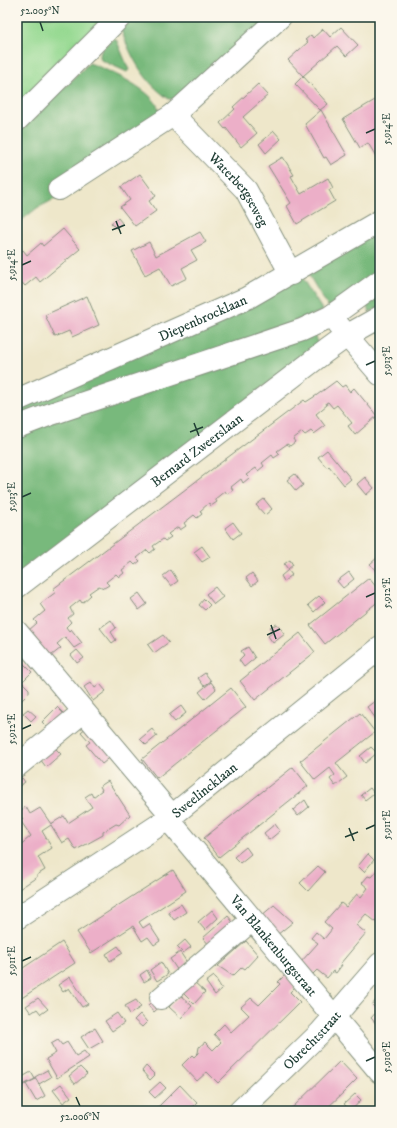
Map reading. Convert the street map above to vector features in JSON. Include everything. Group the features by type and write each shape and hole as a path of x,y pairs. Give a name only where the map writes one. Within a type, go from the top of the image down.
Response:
{"street":[{"path":"17,120 120,17"},
{"path":"58,189 173,115 280,17"},
{"name":"Waterbergseweg","path":"173,115 246,190 291,274"},
{"name":"Diepenbrocklaan","path":"17,400 224,310 291,274 380,221"},
{"path":"17,427 51,414 302,330 330,317 380,281"},
{"path":"330,317 348,335 380,374"},
{"name":"Bernard Zweerslaan","path":"17,587 348,335 380,317"},
{"name":"Van Blankenburgstraat","path":"17,632 252,920 380,1072"},
{"name":"Sweelincklaan","path":"17,918 170,818 380,648"},
{"path":"17,766 83,712"},
{"path":"162,998 252,920"},
{"name":"Obrechtstraat","path":"240,1111 335,1018 380,964"}],"green space":[{"path":"17,17 107,17 17,106"},
{"path":"134,17 273,17 174,99 169,99 145,77 125,40 121,30"},
{"path":"114,38 116,39 129,70 127,72 101,60 100,53"},
{"path":"89,63 131,82 151,97 157,105 159,113 63,195 37,208 17,224 17,135"},
{"path":"380,227 380,274 328,307 307,272"},
{"path":"300,275 323,311 17,422 17,406"},
{"path":"380,290 380,308 370,312 366,306 367,302"},
{"path":"310,334 315,337 318,344 17,579 17,434"}],"building":[{"path":"341,27 358,45 346,56 337,46 303,76 288,60 308,42 305,40 311,35 313,38 323,29 330,37"},
{"path":"303,76 328,104 320,110 295,84"},
{"path":"258,84 268,95 243,117 257,133 241,147 226,128 225,129 220,123 235,109 233,107"},
{"path":"380,97 380,163 368,143 360,148 343,119"},
{"path":"321,110 347,155 331,165 326,157 324,158 305,124"},
{"path":"274,131 281,139 266,153 259,144"},
{"path":"283,157 294,175 291,176 301,194 328,178 333,188 329,190 335,201 297,224 287,206 291,203 268,166"},
{"path":"140,174 156,196 149,201 156,211 135,226 120,207 130,200 121,187"},
{"path":"118,218 122,223 116,228 111,223"},
{"path":"63,229 80,249 40,282 36,277 25,286 17,277 17,255 23,250 27,255 41,243 43,246"},
{"path":"200,232 206,242 191,250 197,260 182,268 187,278 171,286 160,267 145,275 132,251 149,242 156,256"},
{"path":"87,296 99,325 72,337 69,331 55,337 45,315"},
{"path":"336,381 342,387 345,385 350,392 354,388 377,416 355,435 348,426 352,423 337,405 333,408 328,402 326,403 327,405 316,414 325,426 314,434 311,431 305,435 302,432 293,439 295,442 290,446 287,444 277,451 280,454 274,458 272,455 262,463 264,466 258,471 256,468 246,475 249,478 243,483 241,479 231,487 233,490 227,494 225,491 215,499 217,502 211,506 209,503 200,511 202,514 197,518 194,515 184,523 186,526 180,530 178,527 168,534 171,537 165,541 163,539 153,546 155,549 150,553 147,550 137,558 140,561 135,565 132,562 122,570 124,573 119,577 116,574 106,582 109,585 104,588 99,586 89,593 91,595 82,603 80,600 70,608 73,614 68,618 71,622 66,627 69,631 71,629 82,643 74,648 65,637 57,644 61,648 47,659 28,631 37,623 34,620 45,611 40,604 56,592 53,589 304,400 306,402"},
{"path":"327,450 351,479 344,485 329,466 327,468 318,457"},
{"path":"295,474 303,485 296,491 287,480"},
{"path":"365,477 374,488 366,495 357,484"},
{"path":"264,499 272,509 265,515 256,505"},
{"path":"233,522 241,533 233,539 225,528"},
{"path":"202,546 210,557 202,562 194,552"},
{"path":"378,557 380,559 380,576 370,564"},
{"path":"290,560 293,565 288,569 284,564"},
{"path":"171,570 178,581 171,586 163,576"},
{"path":"288,570 292,575 284,581 281,576"},
{"path":"349,572 354,579 343,588 337,581"},
{"path":"252,573 258,581 252,586 246,578"},
{"path":"369,578 380,592 380,600 325,644 310,625"},
{"path":"215,587 223,597 214,604 206,594"},
{"path":"139,593 147,604 139,610 131,599"},
{"path":"319,596 325,602 314,612 308,605"},
{"path":"204,599 210,605 205,610 199,605"},
{"path":"111,620 116,628 111,632 116,640 112,643 100,628"},
{"path":"277,624 285,634 273,643 268,636 274,631 270,627"},
{"path":"300,633 315,652 255,700 240,681"},
{"path":"163,635 169,642 154,653 148,645"},
{"path":"248,647 255,658 244,667 239,660 244,655 241,651"},
{"path":"77,650 84,658 77,663 71,655"},
{"path":"17,657 32,672 22,682 29,689 29,693 21,701 17,697"},
{"path":"205,673 211,681 204,686 198,678"},
{"path":"91,682 95,688 100,684 106,691 93,701 84,687"},
{"path":"211,682 216,689 205,699 199,692"},
{"path":"231,688 246,707 157,778 142,759"},
{"path":"380,697 380,724 367,707"},
{"path":"181,706 186,713 175,722 169,715"},
{"path":"57,707 64,714 51,731 42,722"},
{"path":"28,709 36,716 31,721 23,713"},
{"path":"360,713 375,732 336,763 347,777 335,786 330,779 335,775 330,768 315,780 300,761"},
{"path":"88,726 113,755 102,764 86,745 90,742 81,732"},
{"path":"152,729 157,736 146,745 140,739"},
{"path":"54,747 61,754 46,767 40,759"},
{"path":"371,747 377,753 365,763 360,756"},
{"path":"293,767 308,786 219,857 204,838"},
{"path":"22,778 25,782 17,788 17,781"},
{"path":"108,781 130,815 119,825 116,824 103,832 103,835 76,850 69,839 62,843 51,825 42,831 52,848 38,857 45,870 19,889 17,888 17,848 31,836 20,820 23,819 17,812 26,807 30,814 40,808 51,824 64,816 68,823 92,807 85,797 91,793 93,797 102,790 100,786"},
{"path":"370,788 374,793 365,800 361,795"},
{"path":"305,800 309,807 298,816 293,810"},
{"path":"275,824 280,831 269,840 264,833"},
{"path":"246,847 251,854 240,863 234,857"},
{"path":"368,854 374,860 364,872 358,866"},
{"path":"318,866 325,872 308,891 300,883"},
{"path":"380,867 380,917 376,922 366,914 356,925 366,933 340,964 342,965 336,973 333,971 327,978 317,970 313,974 300,963 318,943 311,938 316,932 324,939 332,929 324,922 341,903 346,907 357,894 361,897 368,888 362,883 368,876 371,877"},
{"path":"173,870 186,891 139,922 143,928 149,924 160,941 154,945 148,937 142,941 133,926 91,953 77,932"},
{"path":"181,904 186,912 174,920 168,912"},
{"path":"274,905 293,922 277,935 261,916"},
{"path":"212,910 218,918 205,930 198,922"},
{"path":"228,916 236,926 211,947 203,938"},
{"path":"185,940 191,947 183,953 177,947"},
{"path":"246,941 258,955 245,969 242,967 233,976 218,966"},
{"path":"62,942 75,963 17,1001 17,972"},
{"path":"118,946 123,953 110,961 106,954"},
{"path":"180,952 188,964 178,971 170,959"},
{"path":"161,962 168,974 157,981 150,970"},
{"path":"147,970 151,978 144,982 140,975"},
{"path":"285,975 296,986 290,992 300,1002 218,1083 207,1072 197,1081 182,1065 192,1055 194,1057 198,1053 199,1047 205,1042 213,1050 221,1042 214,1034 224,1024 231,1032 249,1015 241,1007 251,998 259,1005 280,984 278,982"},
{"path":"214,976 222,989 215,995 206,982"},
{"path":"70,977 88,1004 82,1007 69,988 63,992 58,985"},
{"path":"193,981 205,992 194,1004 182,992"},
{"path":"180,995 192,1006 181,1018 169,1007"},
{"path":"380,995 380,1028 371,1018 378,1010 372,1005"},
{"path":"158,996 165,1002 154,1012 148,1005"},
{"path":"38,998 48,1009 41,1014 37,1009 31,1013 26,1006"},
{"path":"136,1000 141,1007 130,1014 125,1006"},
{"path":"117,1013 124,1023 112,1031 105,1021"},
{"path":"140,1014 147,1022 142,1027 134,1020"},
{"path":"95,1028 103,1041 89,1049 81,1037"},
{"path":"58,1040 62,1045 67,1042 76,1056 84,1051 89,1057 57,1078 46,1059 56,1053 51,1044"},
{"path":"340,1061 357,1079 344,1092 324,1111 289,1111"},
{"path":"146,1066 155,1075 150,1080 142,1071"},
{"path":"80,1067 87,1074 75,1084 69,1076"},
{"path":"47,1070 51,1077 39,1084 35,1077"},
{"path":"31,1072 35,1079 17,1088 17,1080"},
{"path":"36,1079 45,1096 36,1101 26,1084"},
{"path":"160,1082 166,1088 155,1098 149,1092"},
{"path":"61,1084 71,1097 63,1103 53,1090"},
{"path":"180,1085 197,1103 189,1111 154,1111"},
{"path":"355,1094 361,1100 351,1111 344,1104"}]}
